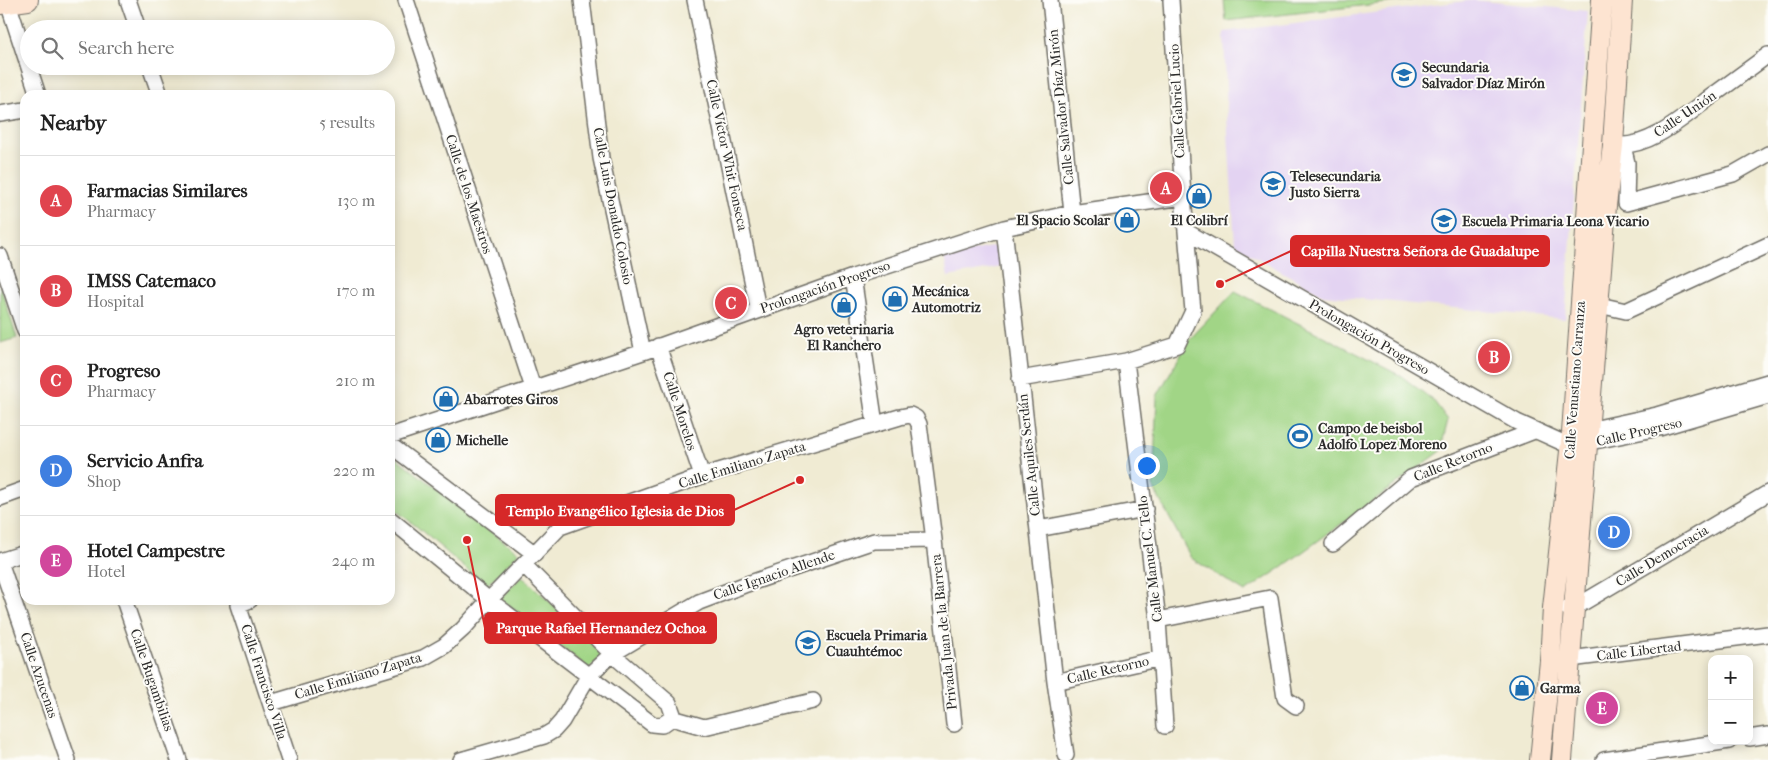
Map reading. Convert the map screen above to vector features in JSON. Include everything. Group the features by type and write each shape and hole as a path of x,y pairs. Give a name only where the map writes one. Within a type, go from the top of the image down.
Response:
{"main road":[{"path":"4,3 28,0"},
{"name":"Calle Venustiano Carranza","path":"1562,760 1574,608 1574,438 1602,0"},
{"name":"Calle Venustiano Carranza","path":"1540,760 1550,661 1553,608 1574,438 1599,305 1606,206 1618,146 1622,0"}],"street":[{"path":"128,0 135,20"},
{"name":"Calle de los Maestros","path":"406,0 533,388"},
{"name":"Calle Luis Donaldo Colosio","path":"582,0 601,158 643,352"},
{"name":"Calle Víctor Whit Fonseca","path":"695,0 758,309"},
{"name":"Calle Salvador Díaz Mirón","path":"1050,0 1072,213"},
{"name":"Calle Gabriel Lucio","path":"1171,0 1183,198 1187,232"},
{"path":"4,3 20,46"},
{"name":"Calle Unión","path":"1592,143 1618,146 1639,142 1668,128 1768,55"},
{"path":"31,75 36,90"},
{"path":"153,75 158,90"},
{"path":"0,114 20,111"},
{"path":"1618,146 1627,163 1626,203 1732,174 1768,154"},
{"name":"Prolongación Progreso","path":"395,434 643,352 758,309 1004,228 1072,213 1183,198"},
{"name":"Calle Aquiles Serdán","path":"1004,228 1055,682 1066,755"},
{"path":"1020,379 1126,361 1178,345 1194,311 1187,232"},
{"name":"Prolongación Progreso","path":"1187,232 1534,431 1574,438"},
{"path":"1599,305 1626,311 1768,245"},
{"path":"0,256 20,316"},
{"path":"853,277 875,424"},
{"name":"Calle Morelos","path":"658,346 702,476"},
{"name":"Calle Manuel C. Tello","path":"1126,361 1158,620 1165,726"},
{"name":"Calle Progreso","path":"1574,438 1768,382"},
{"name":"Calle Progreso","path":"1574,438 1659,428 1768,396"},
{"name":"Calle Emiliano Zapata","path":"271,703 422,658 444,646 464,629 489,600 560,527 702,476 900,416 916,418"},
{"name":"Privada Juan de la Barrera","path":"916,418 920,433 934,540 954,724"},
{"name":"Calle Retorno","path":"1333,544 1411,478 1534,431"},
{"path":"395,449 535,554"},
{"path":"0,498 20,491"},
{"name":"Calle Democracia","path":"1574,608 1768,493"},
{"path":"1038,529 1145,509"},
{"path":"395,523 489,600 652,724 662,725 672,718"},
{"name":"Calle Ignacio Allende","path":"462,760 544,736 554,730 562,721 589,675 612,654 700,602 744,584 874,541 934,540"},
{"path":"0,562 20,555"},
{"name":"Calle Azucenas","path":"0,562 68,760"},
{"path":"524,565 612,654 669,703 673,714 672,718"},
{"path":"1158,620 1270,598 1291,702"},
{"name":"Calle Bugambilias","path":"126,605 179,760"},
{"name":"Calle Francisco Villa","path":"245,605 271,703 289,760"},
{"path":"1553,608 1574,608"},
{"name":"Calle Libertad","path":"1570,659 1768,634"},
{"name":"Calle Retorno","path":"1055,682 1161,658"},
{"path":"672,718 704,727 813,701"},
{"path":"1753,737 1768,735"},
{"path":"1604,760 1708,744"}],"shaded area":[{"path":"1473,0 1588,11 1565,319 1323,295 1235,245 1224,32"},
{"path":"997,246 1001,267 948,277 944,256"}],"green space":[{"path":"1224,0 1413,0 1226,21"},
{"path":"0,285 17,338 0,343"},
{"name":"Campo de beisbol Adolfo Lopez Moreno","path":"1235,291 1401,376 1433,400 1448,420 1440,452 1245,592 1191,558 1153,487 1157,396 1189,340"},
{"path":"395,457 519,553 486,586 395,510"},
{"path":"522,576 605,653 589,669 500,598"}],"place":[{"name":"Secundaria Salvador Díaz Mirón","path":"1404,75"},
{"name":"Telesecundaria Justo Sierra","path":"1273,184"},
{"name":"Farmacias Similares","path":"1166,188"},
{"name":"El Colibrí","path":"1199,196"},
{"name":"El Spacio Scolar","path":"1127,220"},
{"name":"Escuela Primaria Leona Vicario","path":"1444,221"},
{"name":"Capilla Nuestra Señora de Guadalupe","path":"1220,284"},
{"name":"Mecánica Automotriz","path":"895,299"},
{"name":"Progreso","path":"731,303"},
{"name":"Agro veterinaria El Ranchero","path":"844,305"},
{"name":"IMSS Catemaco","path":"1494,357"},
{"name":"Abarrotes Giros","path":"446,399"},
{"name":"Campo de beisbol Adolfo Lopez Moreno","path":"1300,436"},
{"name":"Michelle","path":"438,440"},
{"name":"Templo Evangélico Iglesia de Dios","path":"800,480"},
{"name":"Servicio Anfra","path":"1614,532"},
{"name":"Parque Rafael Hernandez Ochoa","path":"467,540"},
{"name":"Escuela Primaria Cuauhtémoc","path":"808,643"},
{"name":"Garma","path":"1522,688"},
{"name":"Hotel Campestre","path":"1602,708"}]}
